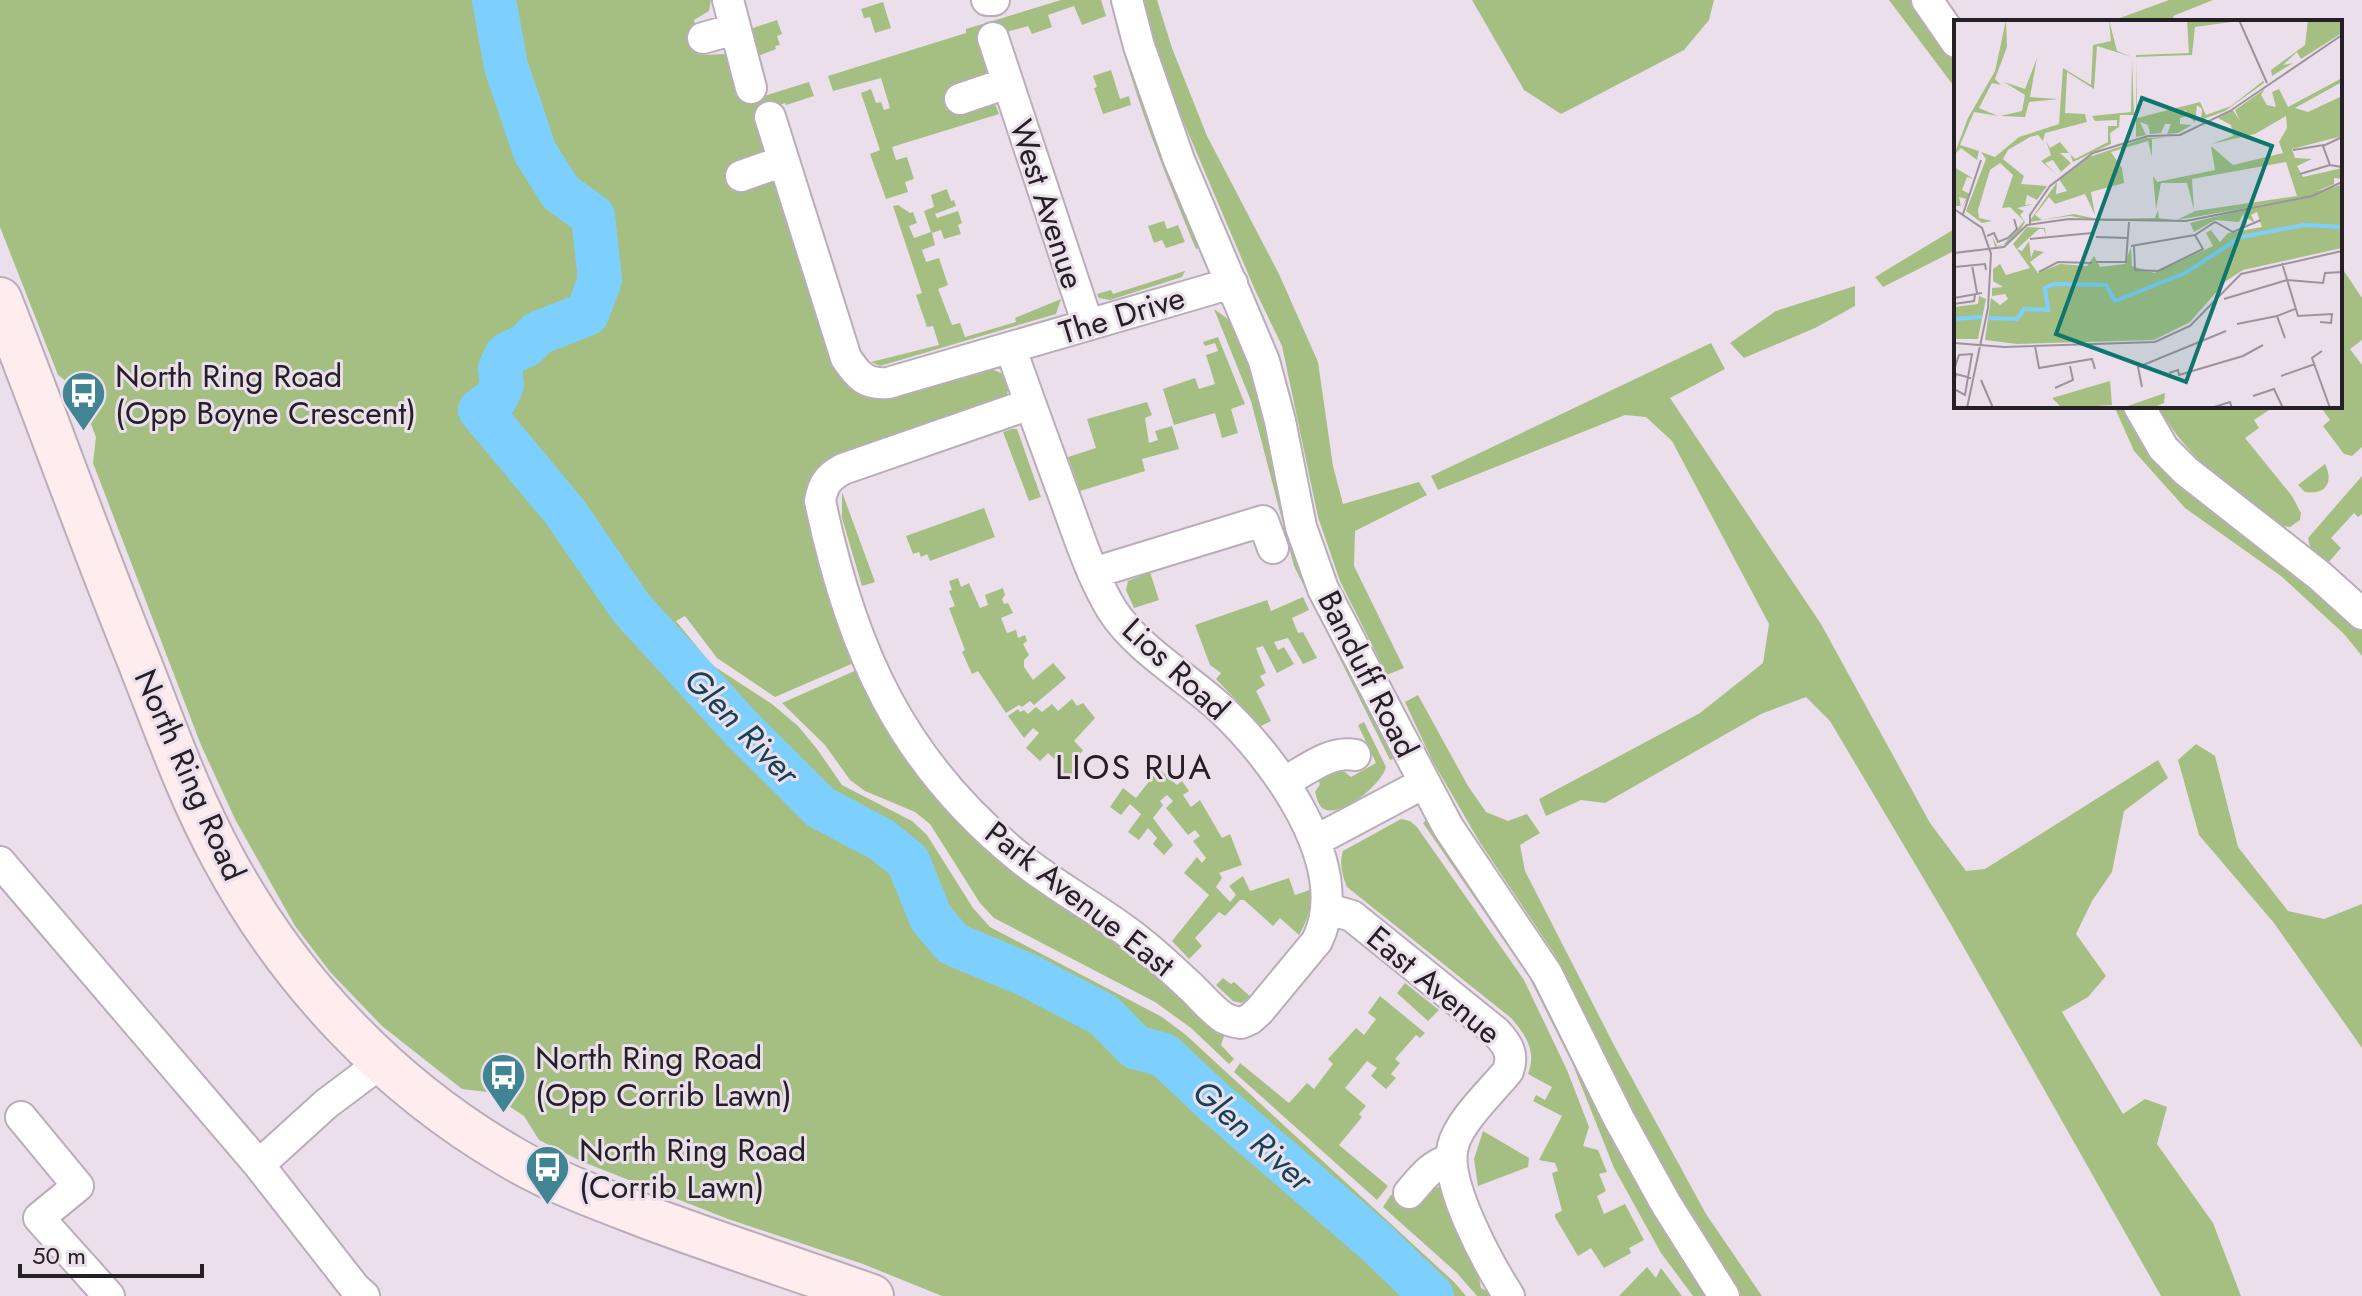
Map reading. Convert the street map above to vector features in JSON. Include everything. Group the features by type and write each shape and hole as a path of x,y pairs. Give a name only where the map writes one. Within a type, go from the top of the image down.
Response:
{"main road":[{"name":"North Ring Road","path":"0,299 184,774 217,846 248,902 310,988 382,1062 434,1106 510,1157 565,1185 682,1230 872,1296"}],"street":[{"path":"728,0 751,88"},
{"path":"987,0 994,0"},
{"name":"Banduff Road","path":"1127,0 1139,46 1174,147 1232,283 1272,389 1294,498 1323,589 1448,827 1547,974 1619,1119 1666,1204 1724,1296"},
{"path":"1927,0 1954,39"},
{"path":"703,38 735,29"},
{"name":"West Avenue","path":"993,38 1088,325"},
{"name":"West Avenue","path":"960,99 1007,83"},
{"path":"741,176 784,161 770,117"},
{"name":"The Drive","path":"784,161 846,358 856,374 875,384 1011,349 1232,283"},
{"name":"Lios Road","path":"1011,349 1093,573 1113,611 1132,633 1220,708 1285,782 1315,841 1328,909"},
{"name":"Park Avenue East","path":"1030,404 843,469 829,477 823,488 820,501 843,592 884,697 907,737 944,785 979,822 1021,859 1133,936 1221,1016 1241,1023 1259,1011 1317,941 1328,909"},
{"path":"2140,408 2163,448 2186,471 2320,576 2362,614"},
{"path":"1093,573 1263,521 1273,548"},
{"path":"1285,782 1333,756 1346,753 1355,755"},
{"path":"1315,841 1424,783"},
{"path":"0,862 259,1165 355,1293"},
{"name":"East Avenue","path":"1328,909 1352,916 1506,1043 1511,1061 1508,1071 1460,1130 1451,1159"},
{"path":"259,1165 326,1104 382,1062"},
{"path":"21,1117 78,1186 39,1218 109,1296"},
{"path":"1409,1193 1428,1171 1451,1159 1456,1186 1473,1230 1509,1296"}],"green space":[{"path":"0,0 711,0 709,11 694,20 703,55 724,54 764,96 809,82 814,96 757,113 773,180 780,189 843,380 854,390 873,397 984,368 996,371 1007,379 1007,395 1000,401 819,469 856,662 775,697 717,658 685,616 676,621 712,665 772,704 798,726 842,785 912,821 927,835 973,908 990,927 1162,1017 1186,1035 1466,1296 942,1296 863,1264 728,1219 583,1162 539,1140 524,1116 487,1092 462,1089 382,1026 331,973 295,926 235,819 201,745 93,463 96,437 78,391 58,375 0,227"},
{"path":"1061,0 1101,0 1106,16 1082,25 1074,6 1048,15 1052,27 1032,34 1028,26 982,39 988,69 984,76 999,114 892,147 896,160 907,157 914,179 905,182 908,192 886,199 870,154 880,150 861,93 871,89 876,103 881,102 884,110 890,108 881,78 833,91 828,76"},
{"path":"1110,0 1147,117 1199,248 1196,249 1148,126"},
{"path":"1141,0 1157,0 1172,48 1207,136 1279,274 1318,362 1333,466 1343,504 1419,482 1427,495 1355,531 1354,566 1404,668 1387,675 1340,581 1318,517 1282,346 1170,90"},
{"path":"1472,0 1714,0 1709,20 1684,50 1561,114 1524,90"},
{"path":"1889,0 1914,0 1954,59 1954,86"},
{"path":"2169,0 2213,0 2173,16 2175,20 2114,20"},
{"path":"883,2 891,28 875,33 870,17 864,18 861,9"},
{"path":"777,20 782,34 777,36 780,45 758,56 750,29"},
{"path":"1111,70 1120,99 1129,96 1131,105 1103,114 1093,76"},
{"path":"947,189 956,206 935,214 937,218 958,211 962,223 958,225 961,234 944,239 941,230 932,233 935,245 922,250 926,262 939,258 948,285 938,289 952,325 960,323 965,337 1016,322 1015,318 1061,299 1056,314 880,366 871,362 939,345 933,326 927,327 916,295 922,293 893,206 913,212 917,223 909,226 914,238 931,232 924,211 934,207 931,195"},
{"path":"1164,221 1167,229 1178,225 1185,242 1166,248 1162,240 1154,243 1148,226"},
{"path":"1954,229 1954,251 1883,287 1875,277"},
{"path":"2342,268 2362,298 2362,340 2350,349 2362,365 2362,447 2352,456 2344,454 2323,426 2330,420 2321,408 2342,408"},
{"path":"1185,271 1182,277 1110,300 1099,298 1097,294 1111,290 1113,294"},
{"path":"1855,286 1855,306 1815,328 1744,358 1730,343 1776,311"},
{"path":"1214,309 1232,322 1256,386 1300,569 1393,759 1390,760 1294,566 1251,401"},
{"path":"1218,337 1245,404 1231,409 1238,433 1222,438 1215,413 1174,425 1163,389 1195,378 1199,389 1215,384 1206,355 1218,351 1215,343 1205,346 1203,342"},
{"path":"1711,343 1725,369 1670,398 1821,624 1930,823 1966,871 1985,869 2158,760 2168,778 2124,811 2112,872 2092,901 2076,934 2106,976 2088,997 2062,1012 2123,1114 2145,1099 2167,1107 2157,1144 2213,1223 2241,1296 2161,1296 1950,923 1830,721 1806,697 1761,714 1605,803 1581,800 1546,816 1539,799 1700,713 1763,663 1769,624 1672,441 1646,417 1625,415 1438,490 1431,476"},
{"path":"1147,402 1152,415 1145,418 1149,443 1158,440 1155,431 1172,426 1179,449 1142,459 1145,471 1080,491 1068,457 1096,448 1087,419"},
{"path":"2115,408 2126,408 2154,458 2174,478 2290,563 2362,629 2362,656 2344,634 2281,576 2185,508 2134,451"},
{"path":"2159,408 2272,408 2254,420 2259,428 2245,438 2292,496 2301,513 2300,520 2290,527 2283,526 2213,473 2169,425"},
{"path":"1017,429 1041,497 1029,501 1003,432"},
{"path":"2325,464 2329,476 2326,486 2318,491 2305,492 2298,485"},
{"path":"2362,476 2362,514 2358,517 2354,513 2331,538 2341,548 2328,563 2310,547 2308,538"},
{"path":"842,492 875,582 862,586 842,518"},
{"path":"984,508 995,537 930,561 927,554 921,557 919,552 913,554 906,536"},
{"path":"1150,572 1159,600 1134,608 1126,590 1128,581"},
{"path":"958,578 961,587 969,583 980,608 988,605 985,595 1003,588 1004,604 1008,603 1013,613 1001,618 1007,633 1016,630 1018,638 1025,635 1027,641 1023,644 1029,655 1024,660 1024,667 1033,680 1053,663 1066,678 1034,705 1030,701 1006,713 978,671 972,674 949,608 955,606 949,581"},
{"path":"1303,597 1309,610 1292,618 1298,633 1303,632 1317,658 1303,664 1288,638 1274,642 1278,650 1284,647 1294,664 1277,673 1263,646 1256,648 1266,673 1260,676 1265,685 1256,691 1271,721 1261,726 1216,679 1221,673 1210,665 1195,625 1267,600 1271,611"},
{"path":"859,669 879,709 1218,1027 1224,1036 1221,1045 1234,1059 1229,1064 1191,1028 1155,1002 994,918 980,903 930,824 915,812 865,791 850,780 825,745 782,703"},
{"path":"1418,695 1468,786 1486,812 1508,821 1527,814 1540,833 1520,845 1525,871 1616,1049 1706,1214 1762,1296 1740,1296 1681,1204 1606,1062 1555,955 1479,841 1432,760 1405,702"},
{"path":"1072,699 1077,706 1083,703 1095,718 1074,741 1083,750 1077,759 1082,762 1069,779 1056,768 1059,763 1048,753 1040,761 1026,748 1039,733 1033,728 1024,738 1008,716 1018,709 1028,714 1036,707 1042,712 1052,704 1058,711"},
{"path":"1364,722 1386,767 1383,774 1369,790 1350,804 1340,809 1324,809 1315,792 1320,784 1317,777 1341,769 1351,777 1376,763 1358,725"},
{"path":"2196,744 2215,756 2238,847 2288,911 2324,919 2362,904 2362,1048 2274,923 2199,835 2178,760"},
{"path":"1159,769 1177,785 1182,781 1189,791 1183,795 1191,807 1200,800 1222,838 1230,834 1242,865 1219,873 1222,878 1216,887 1230,902 1236,895 1229,886 1243,876 1250,891 1289,878 1295,895 1310,890 1308,914 1299,935 1280,918 1273,926 1244,900 1240,900 1225,916 1219,912 1195,938 1202,946 1189,959 1172,941 1209,895 1184,873 1197,857 1202,863 1206,858 1193,841 1200,836 1195,830 1188,835 1166,808 1173,801 1167,795 1160,801 1163,805 1153,818 1173,845 1164,855 1153,844 1157,838 1148,828 1139,840 1128,832 1141,814 1130,804 1121,815 1110,807 1123,788 1136,798"},
{"path":"1401,819 1417,827 1524,980 1567,1070 1589,1127 1583,1146 1598,1150 1607,1172 1599,1174 1606,1191 1597,1196 1604,1214 1625,1204 1644,1240 1629,1248 1631,1253 1604,1268 1591,1248 1578,1256 1555,1217 1562,1211 1552,1173 1558,1171 1555,1163 1539,1160 1562,1116 1533,1101 1536,1095 1545,1100 1552,1087 1528,1074 1531,1051 1521,1031 1511,1018 1347,887 1341,860 1343,851"},
{"path":"1426,820 1532,975 1709,1296 1693,1296 1661,1253 1614,1168 1573,1065 1529,977 1423,823"},
{"path":"1223,978 1231,984 1234,982 1251,997 1241,1003 1233,1001 1216,985"},
{"path":"1405,983 1439,1010 1428,1021 1397,993"},
{"path":"1380,996 1425,1033 1420,1038 1416,1035 1395,1059 1400,1063 1391,1074 1396,1078 1386,1089 1371,1076 1377,1068 1367,1061 1345,1088 1366,1106 1359,1114 1362,1117 1339,1145 1388,1186 1377,1200 1234,1072 1240,1063 1289,1103 1307,1083 1314,1089 1333,1064 1328,1059 1356,1028 1364,1035 1376,1019 1368,1013"},
{"path":"1483,1131 1529,1158 1528,1167 1478,1186 1474,1159"},
{"path":"1439,1187 1447,1194 1476,1260 1481,1288 1487,1291 1491,1287 1496,1296 1477,1296 1457,1273 1383,1207 1391,1195"},
{"path":"1647,1267 1656,1278 1661,1268 1682,1296 1619,1296"}],"waterway":[{"name":"Glen River","path":"494,0 506,66 535,152 561,193 593,216 600,280 587,314 538,333 525,346 507,354 500,368 502,385 496,398 480,410 565,512 632,609 741,728 820,807 882,840 908,861 931,918 953,944 1025,974 1104,1015 1135,1047 1164,1055 1377,1243 1432,1296"}],"place":[{"name":"North Ring Road (Opp Boyne Crescent)","path":"84,433"},
{"name":"North Ring Road (Opp Corrib Lawn)","path":"504,1115"},
{"name":"North Ring Road (Corrib Lawn)","path":"548,1207"}],"district":[{"name":"LIOS RUA","path":"1134,767"}]}
